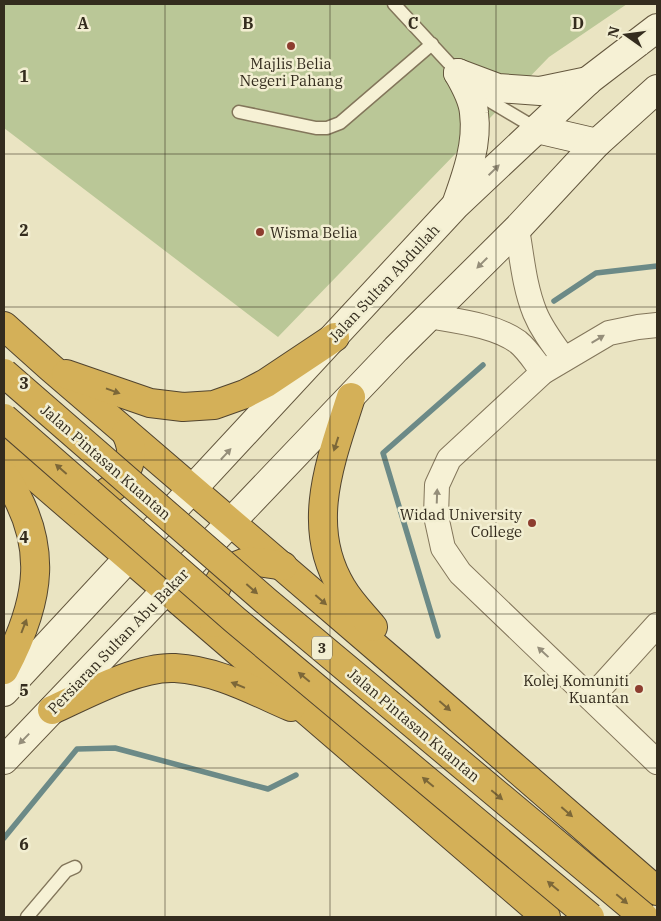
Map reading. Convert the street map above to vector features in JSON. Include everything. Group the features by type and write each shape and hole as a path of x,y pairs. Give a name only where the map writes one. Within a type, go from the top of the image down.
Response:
{"highway":[{"path":"4,326 657,890"},
{"path":"51,368 150,403 183,407 214,405 245,394 266,383 336,337"},
{"name":"Jalan Pintasan Kuantan","path":"4,373 266,601 644,917"},
{"path":"351,397 326,483 322,512 327,558 342,589 412,678"},
{"name":"3","path":"4,418 235,620 590,917"},
{"path":"59,498 77,500 94,498 109,492 121,480 128,465 131,448 126,433"},
{"path":"4,450 546,917"},
{"path":"4,475 15,491 27,517 35,550 35,584 26,623 4,670"},
{"path":"232,646 213,621 212,603 216,585 232,567 246,563 258,561 283,566"},
{"path":"52,710 106,685 153,671 174,668 210,674 315,718"}],"main road":[{"name":"Jalan Sultan Abdullah","path":"129,558 456,206 589,80 657,28"},
{"path":"458,73 498,88 540,91 589,80"},
{"path":"456,206 470,162 474,136 474,113 469,94 458,73"},
{"path":"232,522 597,144 657,89"},
{"path":"537,129 597,144"},
{"name":"Persiaran Sultan Abu Bakar","path":"4,760 232,522"},
{"path":"4,692 129,558"}],"street":[{"path":"517,229 526,287 535,313 548,337 564,359"},
{"path":"429,316 486,328 502,334 518,342 543,372"},
{"path":"657,325 609,332 543,372 449,459 437,486 436,516 443,548 460,574 657,762"},
{"path":"591,698 657,625"}],"lane":[{"path":"394,4 458,73 485,98 537,129"},
{"path":"239,112 316,128 327,128 340,123 432,44"},
{"path":"28,917 66,871 75,867"}],"green space":[{"name":"Wisma Belia","path":"4,4 627,4 549,57 278,337 4,128"}],"waterway":[{"path":"554,301 596,273 657,266"},
{"path":"438,636 383,453 483,365"},
{"path":"4,838 77,749 115,748 268,789 296,775"}],"place":[{"name":"Majlis Belia Negeri Pahang","path":"291,46"},
{"name":"Wisma Belia","path":"260,232"},
{"name":"Widad University College","path":"532,523"},
{"name":"Kolej Komuniti Kuantan","path":"639,689"}]}
